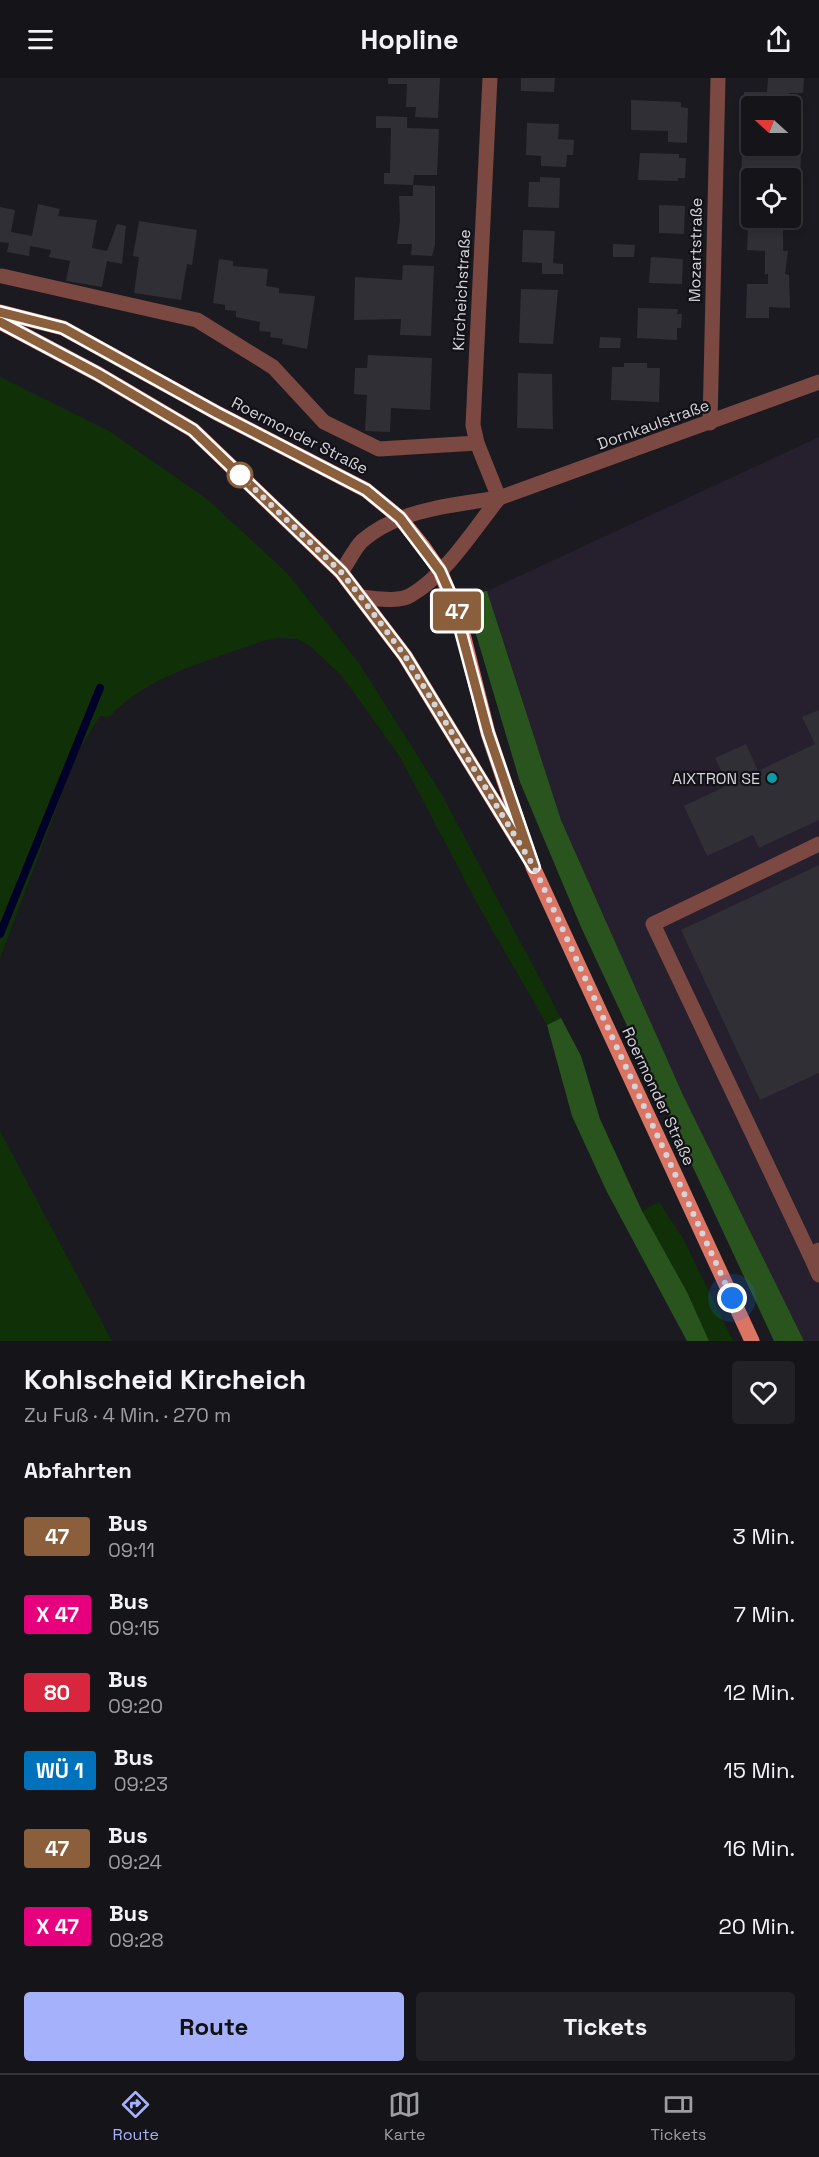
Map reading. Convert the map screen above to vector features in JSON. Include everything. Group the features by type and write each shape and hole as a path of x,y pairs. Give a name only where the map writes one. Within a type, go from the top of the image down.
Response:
{"main road":[{"name":"Roermonder Straße","path":"0,312 63,328 217,413 366,490 400,518 440,571 458,614 488,733 534,867 752,1341"},
{"name":"Roermonder Straße","path":"0,322 98,374 193,430 341,572 405,656 534,867"}],"street":[{"name":"Kircheichstraße","path":"489,78 473,425 477,443 499,498"},
{"name":"Mozartstraße","path":"710,423 718,78"},
{"name":"Roermonder Straße","path":"2,276 197,320 273,367 324,422 379,449 477,443"},
{"name":"Dornkaulstraße","path":"341,572 362,542 400,518 445,506 499,498 819,382"},
{"path":"361,597 389,599 410,597 440,571 499,498"},
{"path":"819,844 653,924 814,1252 819,1275"}],"shaded area":[{"path":"819,437 819,1341 804,1341 683,1095 561,820 487,591"}],"green space":[{"path":"0,377 109,431 207,499 287,573 359,663 441,793 561,1018 547,1025 478,905 400,757 342,676 309,645 297,639 278,638 262,641 201,663 142,690 109,717 100,716 78,751 0,958"},
{"path":"487,591 561,820 683,1095 804,1341 774,1341 581,927 520,782 464,594"},
{"path":"561,1018 581,1056 600,1119 642,1211 687,1292 709,1341 687,1341 607,1192 572,1116 547,1025"},
{"path":"0,1131 112,1341 0,1341"},
{"path":"659,1202 684,1240 733,1341 709,1341 687,1292 642,1211"}],"building":[{"path":"388,78 440,78 438,118 415,117 416,107 406,107 407,84 388,84"},
{"path":"521,78 555,78 554,92 521,91"},
{"path":"768,78 804,78 803,93 789,93 789,96 744,96 744,92 767,92"},
{"path":"631,100 681,102 681,107 688,108 687,143 668,142 668,131 631,130"},
{"path":"376,116 407,117 407,128 439,129 437,175 414,175 413,185 384,184 384,173 390,173 391,128 376,128"},
{"path":"527,123 559,124 558,139 574,140 573,155 567,155 566,167 541,166 541,156 526,155"},
{"path":"640,153 679,154 679,158 686,158 685,178 678,178 678,181 638,180"},
{"path":"742,156 801,156 800,168 741,168"},
{"path":"540,177 560,178 559,208 528,207 529,182 540,182"},
{"path":"413,185 435,186 435,245 432,256 411,255 412,244 397,244 400,221 399,196 413,196"},
{"path":"38,204 60,209 58,216 97,220 92,248 107,251 117,224 126,226 122,264 107,261 102,287 66,281 70,261 49,257 51,250 30,246 29,256 7,252 9,243 0,242 0,207 15,210 11,232 32,236"},
{"path":"659,205 685,206 684,234 659,233"},
{"path":"139,221 197,230 192,265 187,264 181,300 134,293 139,257 133,256"},
{"path":"748,228 783,228 783,251 788,251 785,274 789,275 790,308 769,307 769,318 746,318 747,284 768,284 768,274 765,274 765,251 747,250"},
{"path":"523,230 555,231 553,263 563,264 563,274 542,274 542,263 522,262"},
{"path":"613,244 635,245 634,257 613,257"},
{"path":"651,257 683,259 682,284 649,283"},
{"path":"219,259 233,261 233,266 268,269 266,286 279,288 279,293 315,296 307,349 282,344 283,339 270,337 271,332 259,331 260,322 236,317 236,311 225,310 225,305 213,303"},
{"path":"403,265 434,266 431,336 400,335 401,319 354,320 355,277 402,280"},
{"path":"521,289 558,290 553,344 519,343"},
{"path":"638,308 678,309 677,314 682,314 681,328 677,328 677,340 637,338"},
{"path":"600,337 621,338 620,348 599,348"},
{"path":"368,355 432,358 430,410 391,408 390,432 365,431 367,395 354,394 355,368 367,368"},
{"path":"624,363 647,363 647,368 660,368 659,402 611,400 612,367 624,367"},
{"path":"518,373 552,374 553,429 517,428"},
{"name":"AIXTRON SE","path":"819,710 819,820 759,848 753,835 707,856 684,806 728,785 715,758 746,744 758,771 815,744 802,717"},
{"path":"819,865 819,1073 760,1100 681,930"}],"waterway":[{"path":"0,934 100,688"}],"bus line":[{"name":"47","path":"0,312 63,328 217,413 366,490 400,518 440,571 452,598 488,733 534,867 405,656 341,572 193,430 98,374 0,322"}],"place":[{"name":"AIXTRON SE","path":"772,778"}],"route":[{"path":"240,475 341,572 361,597 405,656 534,867 732,1298"}]}
